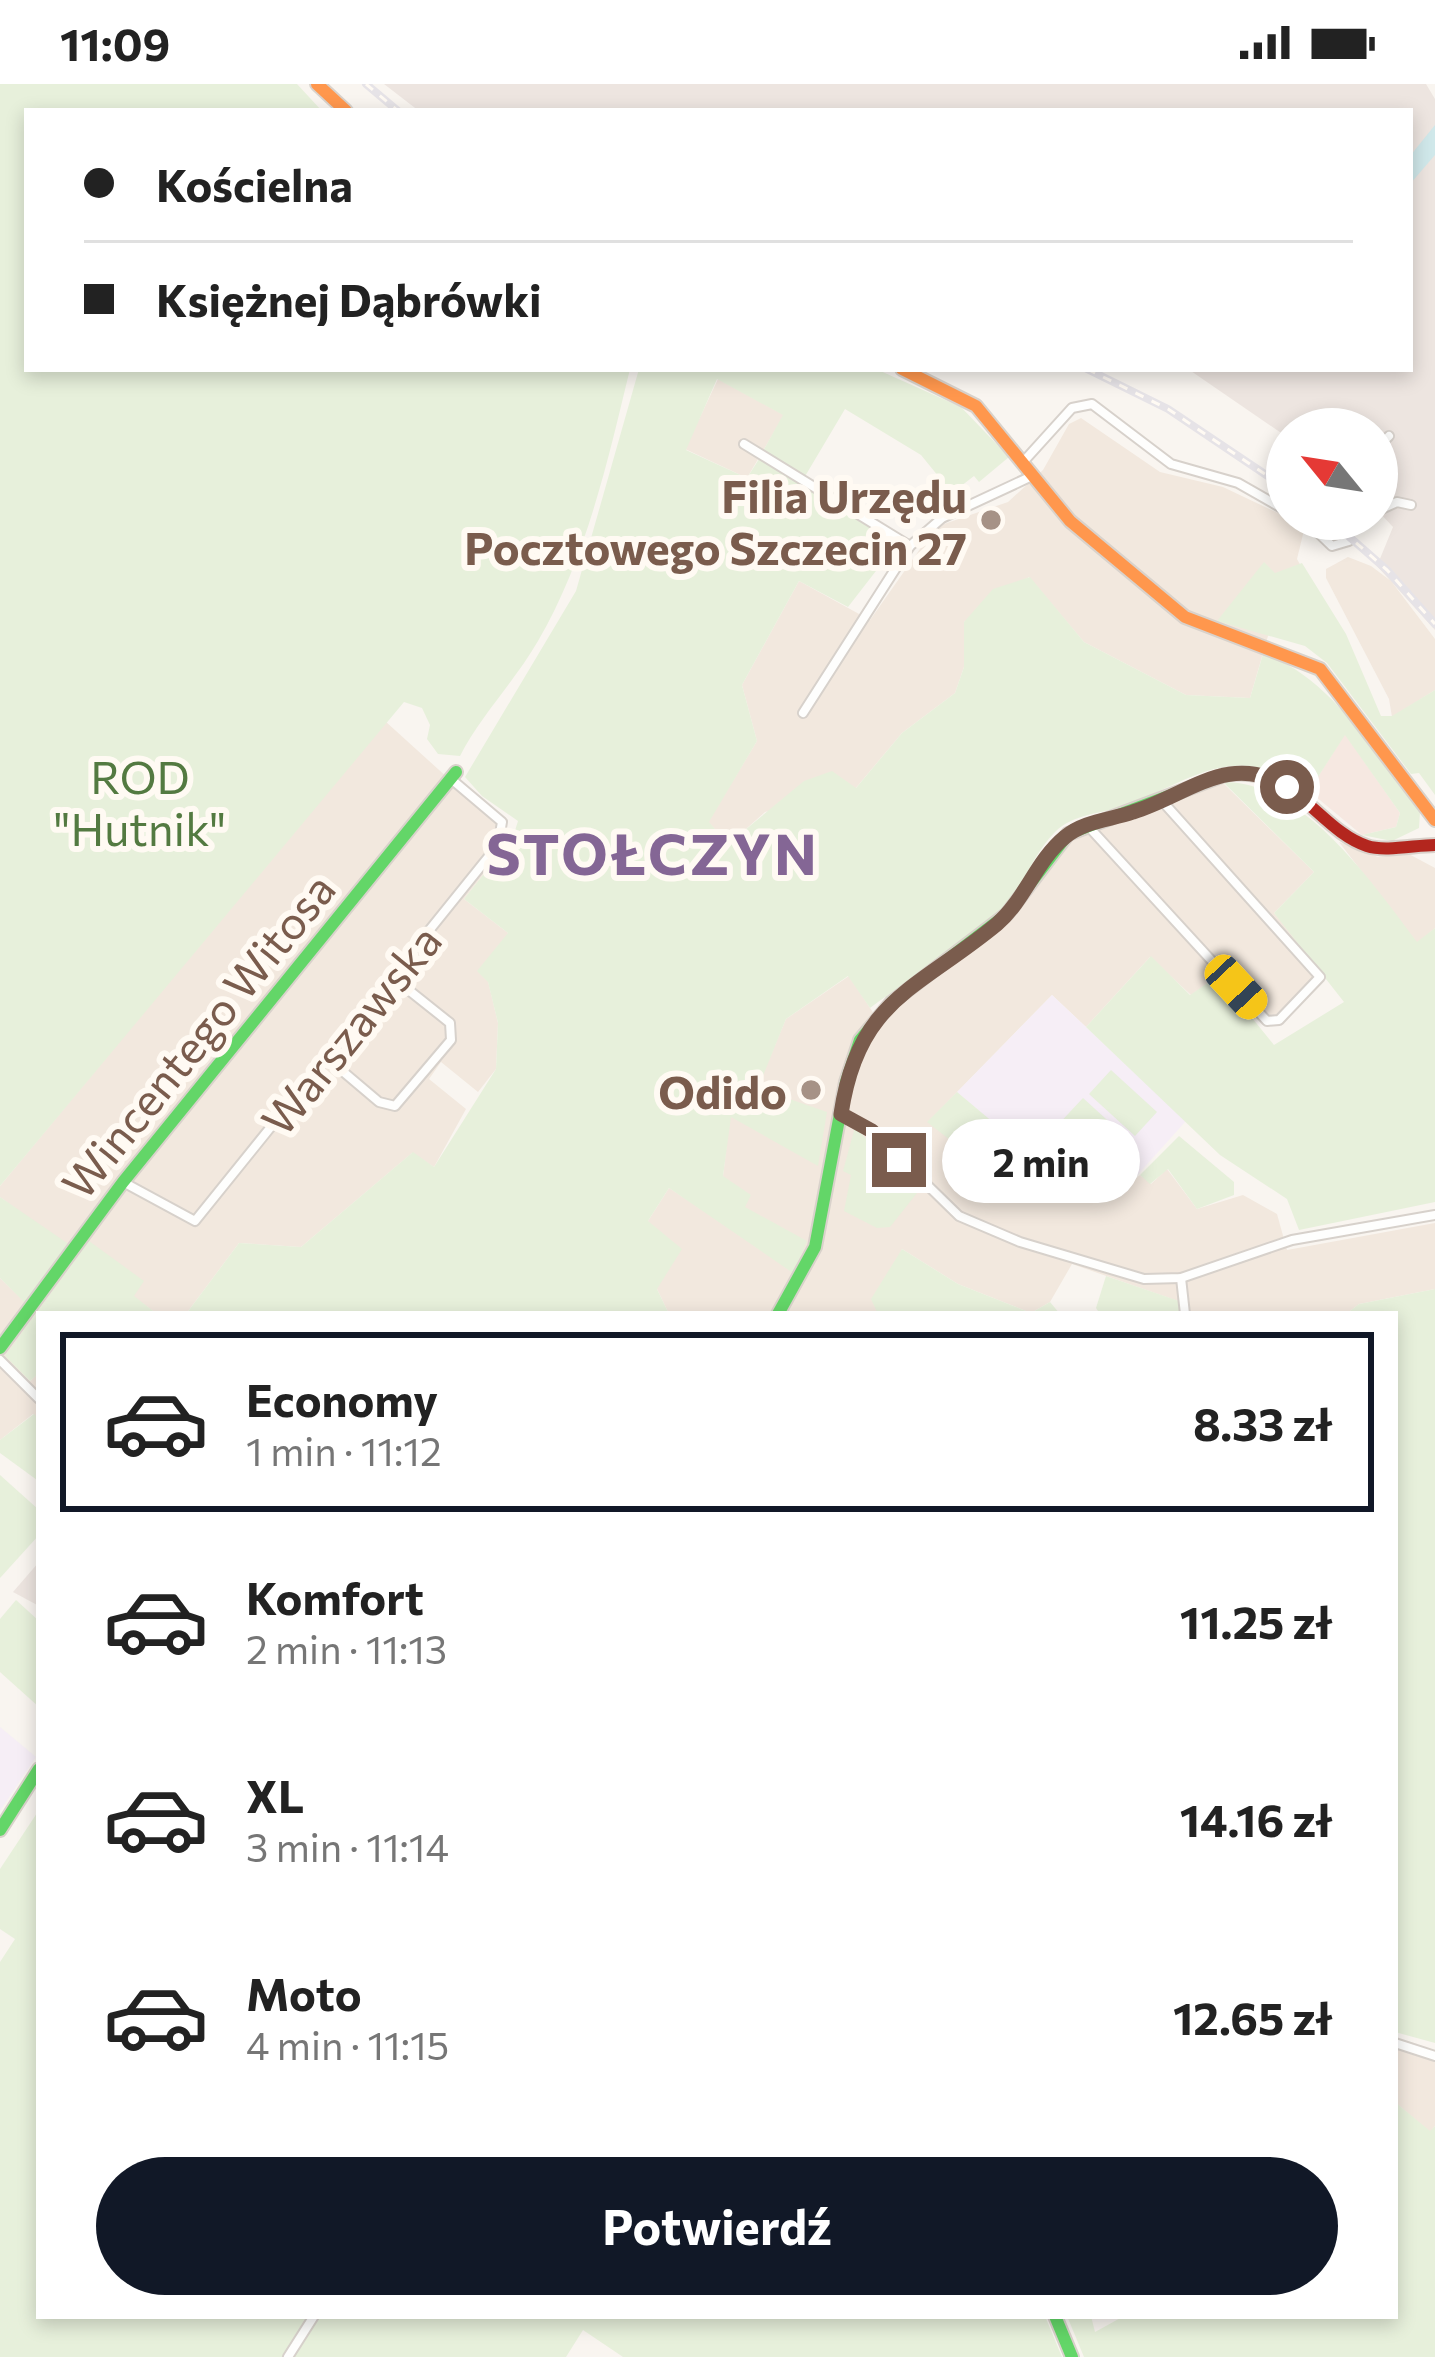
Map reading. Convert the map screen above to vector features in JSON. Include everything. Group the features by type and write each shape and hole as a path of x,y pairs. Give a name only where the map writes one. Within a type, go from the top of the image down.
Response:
{"street":[{"path":"316,84 343,108"},
{"path":"908,372 972,403 1084,535 1185,617 1320,669 1435,822 1405,848"},
{"path":"1024,461 1072,408 1092,404 1171,464 1238,484 1266,499"},
{"path":"744,444 910,546"},
{"path":"802,713 910,546 942,518 1007,492 1034,474"},
{"path":"1398,502 1411,505"},
{"path":"1326,540 1332,546 1349,541"},
{"path":"780,1311 815,1247 852,1060 875,1020 998,923 1057,844 1087,825 1162,801 1219,774 1255,772 1287,787 1359,843 1405,848 1435,845"},
{"name":"Warszawska","path":"123,1182 195,1221 502,838 502,822 453,775"},
{"name":"Wincentego Witosa","path":"0,1348 123,1182 453,775"},
{"path":"1087,825 1267,1021 1279,1020 1320,977 1162,801"},
{"path":"327,1058 379,1102 395,1106 451,1040 450,1023 391,976"},
{"path":"841,1114 872,1131 928,1192 973,1223 1132,1276 1181,1278 1292,1240 1435,1215"},
{"path":"1181,1278 1185,1311"},
{"path":"0,1360 36,1396"},
{"path":"0,1830 36,1774"},
{"path":"1398,2044 1435,2056"},
{"path":"288,2357 312,2319"},
{"path":"1056,2319 1072,2357"}],"shaded area":[{"path":"384,84 1426,84 1435,99 1435,630 1377,566 1388,540 1398,540 1398,408 1266,408 1266,423 1192,372 1413,372 1413,108 415,108"},
{"path":"718,379 784,415 747,478 685,449"},
{"path":"1081,418 1160,472 1223,487 1266,507 1266,540 1302,540 1297,559 1311,584 1268,636 1250,698 1186,695 1084,642 1029,577 964,622 964,667 955,693 902,733 855,789 765,812 729,844 708,822 757,741 742,685 799,581 870,620 927,539 944,524 1008,502 1043,470 1069,424"},
{"path":"1348,557 1391,581 1435,639 1435,690 1392,717 1389,699 1326,578 1326,569"},
{"path":"385,721 513,837 464,899 508,933 488,981 498,1023 496,1069 478,1092 441,1062 429,1079 466,1109 434,1167 412,1153 301,1247 239,1243 188,1311 153,1311 133,1296 143,1281 89,1242 6,1356 30,1381 36,1376 36,1416 33,1414 0,1440 0,1278 27,1304 31,1220 0,1197 0,1186"},
{"path":"1345,734 1400,813 1396,827 1362,835 1309,791"},
{"path":"1219,779 1314,872 1274,913 1325,973 1271,1019 1225,971 1191,995 1150,957 1086,1027 1052,995 928,1122 990,1171 1013,1139 1039,1163 1126,1187 1140,1175 1151,1184 1167,1169 1197,1209 1243,1195 1277,1214 1287,1250 1435,1223 1435,1289 1359,1304 1350,1311 1179,1311 1178,1301 1072,1264 1050,1302 1026,1311 958,1284 902,1249 879,1311 668,1311 657,1289 648,1221 669,1188 729,1227 723,1176 730,1117 757,1088 786,1019 849,976 878,1020 996,928 1068,838 1164,806"},
{"path":"1339,842 1378,857 1407,853 1435,868 1435,928 1417,943"},
{"path":"1052,995 1186,1121 1116,1199 1039,1163 957,1092"},
{"path":"36,1565 36,1604 13,1592"},
{"path":"0,1727 36,1757 0,1811"},
{"path":"1398,2049 1435,2062 1435,2126 1430,2132 1398,2105"}],"green space":[{"name":"ROD \"Hutnik\"","path":"0,84 297,84 319,108 24,108 24,372 629,372 613,438 594,508 555,610 460,756 438,754 427,739 430,725 422,708 404,702 0,1186"},
{"path":"638,372 883,372 961,407 1009,457 979,482 974,476 952,493 921,455 845,409 804,478 763,451 783,415 717,379 686,450 747,478 759,459 892,541 893,549 848,607 799,581 742,685 757,741 709,822 728,844 804,781 832,771 856,788 902,733 955,693 964,667 964,622 993,589 1030,577 1084,642 1186,695 1250,698 1263,654 1287,665 1331,698 1350,720 1420,812 1419,828 1392,841 1362,835 1396,827 1400,813 1345,735 1309,791 1258,768 1215,769 1062,826 994,916 961,945 870,1008 848,976 786,1019 758,1088 827,1112 818,1166 731,1117 723,1176 751,1195 745,1207 807,1241 793,1273 669,1188 648,1221 682,1249 657,1289 668,1311 188,1311 239,1243 301,1247 413,1152 434,1167 496,1069 498,1023 488,982 477,971 508,933 464,899 513,837 518,821 482,796 465,777 576,591"},
{"path":"1264,562 1275,573 1302,563 1346,634 1381,716 1392,716 1435,690 1435,795 1419,773 1411,774 1327,663 1305,646 1217,621"},
{"path":"1223,782 1253,786 1308,817 1357,866 1417,942 1435,928 1435,1202 1299,1230 1287,1199 1220,1155 1086,1027 1151,956 1190,995 1218,976 1274,1045 1344,1002 1274,913 1314,872"},
{"path":"1111,1070 1157,1112 1135,1136 1089,1094"},
{"path":"957,1092 1013,1139 990,1171 927,1122"},
{"path":"1083,1098 1129,1140 1100,1172 1054,1129"},
{"path":"855,1127 917,1193 890,1227 877,1228 844,1211 851,1175 843,1171"},
{"path":"1179,1136 1234,1182 1234,1195 1197,1209 1168,1169 1150,1184 1140,1175"},
{"path":"0,1197 70,1245 26,1304 0,1278"},
{"path":"89,1241 144,1281 134,1296 153,1311 38,1311"},
{"path":"902,1249 958,1284 1026,1311 877,1311 871,1299"},
{"path":"1106,1276 1179,1301 1179,1311 1096,1308"},
{"path":"1435,1289 1435,2043 1398,2033 1398,1311 1350,1311 1359,1304"},
{"path":"1050,1302 1058,1311 1034,1311"},
{"path":"36,1314 36,1376 30,1381 5,1356"},
{"path":"36,1416 36,1479 0,1453 0,1440"},
{"path":"0,1475 36,1507 36,1538 0,1578"},
{"path":"16,1600 36,1618 36,1704 0,1672 0,1619"},
{"path":"36,1815 36,2319 1046,2319 1062,2357 623,2357 583,2330 566,2357 0,2357 0,1962 15,1939 0,1929 0,1869"},
{"path":"1398,2104 1430,2131 1435,2126 1435,2357 1084,2357 1068,2319 1092,2319 1095,2332 1119,2319 1398,2319"}],"water":[{"path":"1435,125 1435,155 1413,181 1413,152"}],"railway":[{"path":"366,84 394,108"},
{"path":"1093,372 1168,409 1266,475"},
{"path":"1353,540 1435,624"}],"traffic: fast":[{"path":"0,1348 123,1182 456,772"},
{"path":"780,1311 815,1247 846,1082 860,1040 892,1002 1007,914 1068,834 1224,775"},
{"path":"0,1830 36,1774"},
{"path":"1056,2319 1072,2357"}],"traffic: slow":[{"path":"317,84 343,108"},
{"path":"908,372 976,406 1070,521 1185,617 1320,669 1435,820"}],"traffic: jam":[{"path":"1224,775 1269,778 1367,846 1435,845"}],"place":[{"name":"Filia Urzędu Pocztowego Szczecin 27","path":"991,520"},
{"name":"Odido","path":"811,1090"}],"district":[{"name":"STOŁCZYN","path":"653,852"}],"route":[{"path":"899,1160 872,1131 841,1114 860,1040 892,1002 998,923 1057,844 1080,827 1134,812 1232,772 1255,772 1287,787"}]}
